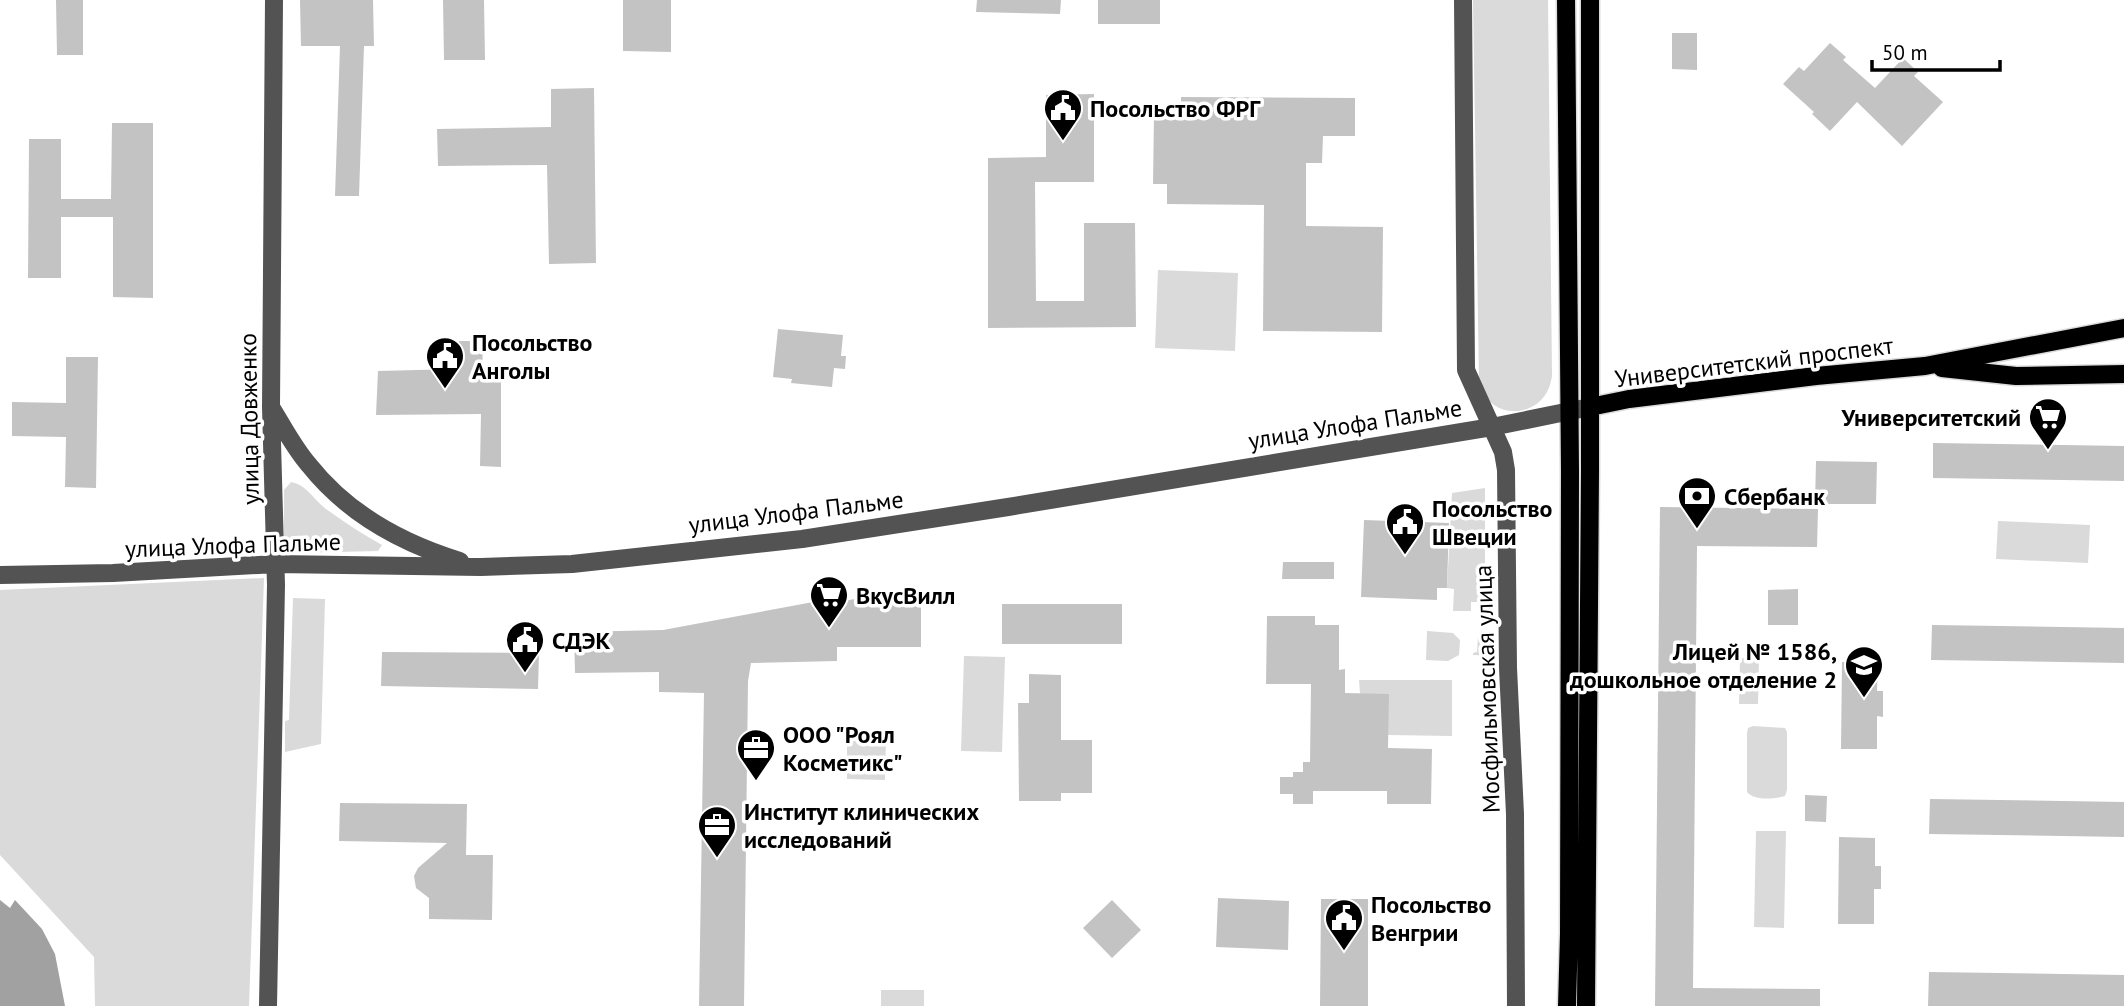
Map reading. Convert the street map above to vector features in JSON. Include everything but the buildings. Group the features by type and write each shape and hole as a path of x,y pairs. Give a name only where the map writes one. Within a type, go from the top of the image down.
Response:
{"main road":[{"path":"1566,0 1570,471 1567,1006"},
{"path":"1586,1006 1590,0"},
{"name":"Университетский проспект","path":"1590,407 1629,399 1816,376 1925,366 2124,328"},
{"name":"Университетский проспект","path":"1925,366 2016,376 2124,374"}],"street":[{"name":"улица Довженко","path":"268,1006 275,564 271,407 274,0"},
{"name":"Мосфильмовская улица","path":"1463,0 1466,370 1503,452 1506,470 1508,668 1516,814 1516,1006"},
{"path":"271,407 307,463 330,490 362,516 399,538 433,553 481,567"},
{"name":"улица Улофа Пальме","path":"0,575 113,573 275,564 481,567 572,564 802,539 1492,427 1590,407"}],"shaded area":[{"path":"1473,0 1548,0 1552,376 1543,399 1530,408 1516,411 1508,411 1494,405 1479,381"},
{"path":"1158,270 1238,273 1235,351 1155,348"},
{"path":"291,482 301,486 326,509 353,528 382,545 378,551 296,553 284,540 284,490"},
{"path":"1485,488 1485,602 1471,602 1471,611 1453,611 1454,589 1447,588 1452,493"},
{"path":"1998,521 2090,525 2088,563 1996,559"},
{"path":"264,578 249,1006 95,1006 94,957 0,855 0,590"},
{"path":"293,598 325,599 321,744 285,752 285,721 289,720"},
{"path":"1427,631 1453,633 1460,640 1459,655 1448,661 1426,660"},
{"path":"1478,636 1496,636 1496,656 1473,655 1477,652"},
{"path":"964,656 1005,657 1002,752 961,751"},
{"path":"1740,658 1759,658 1758,704 1739,704"},
{"path":"1359,680 1452,680 1452,736 1388,735 1360,693"},
{"path":"1748,728 1785,728 1787,732 1785,796 1759,798 1747,792 1747,733"},
{"path":"847,737 886,737 885,780 847,779"},
{"path":"1756,831 1786,831 1784,928 1754,927"},
{"path":"0,900 10,908 15,900 42,929 55,954 65,1006 0,1006"},
{"path":"881,990 924,990 924,1006 881,1006"}],"place":[{"name":"Посольство ФРГ","path":"1063,142"},
{"name":"Посольство Анголы","path":"445,390"},
{"name":"Университетский","path":"2048,451"},
{"name":"Сбербанк","path":"1697,530"},
{"name":"Посольство Швеции","path":"1405,556"},
{"name":"ВкусВилл","path":"829,629"},
{"name":"СДЭК","path":"525,674"},
{"name":"Лицей № 1586, дошкольное отделение 2","path":"1864,699"},
{"name":"ООО \"Роял Косметикс\"","path":"756,782"},
{"name":"Институт клинических исследований","path":"717,859"},
{"name":"Посольство Венгрии","path":"1344,952"}]}
